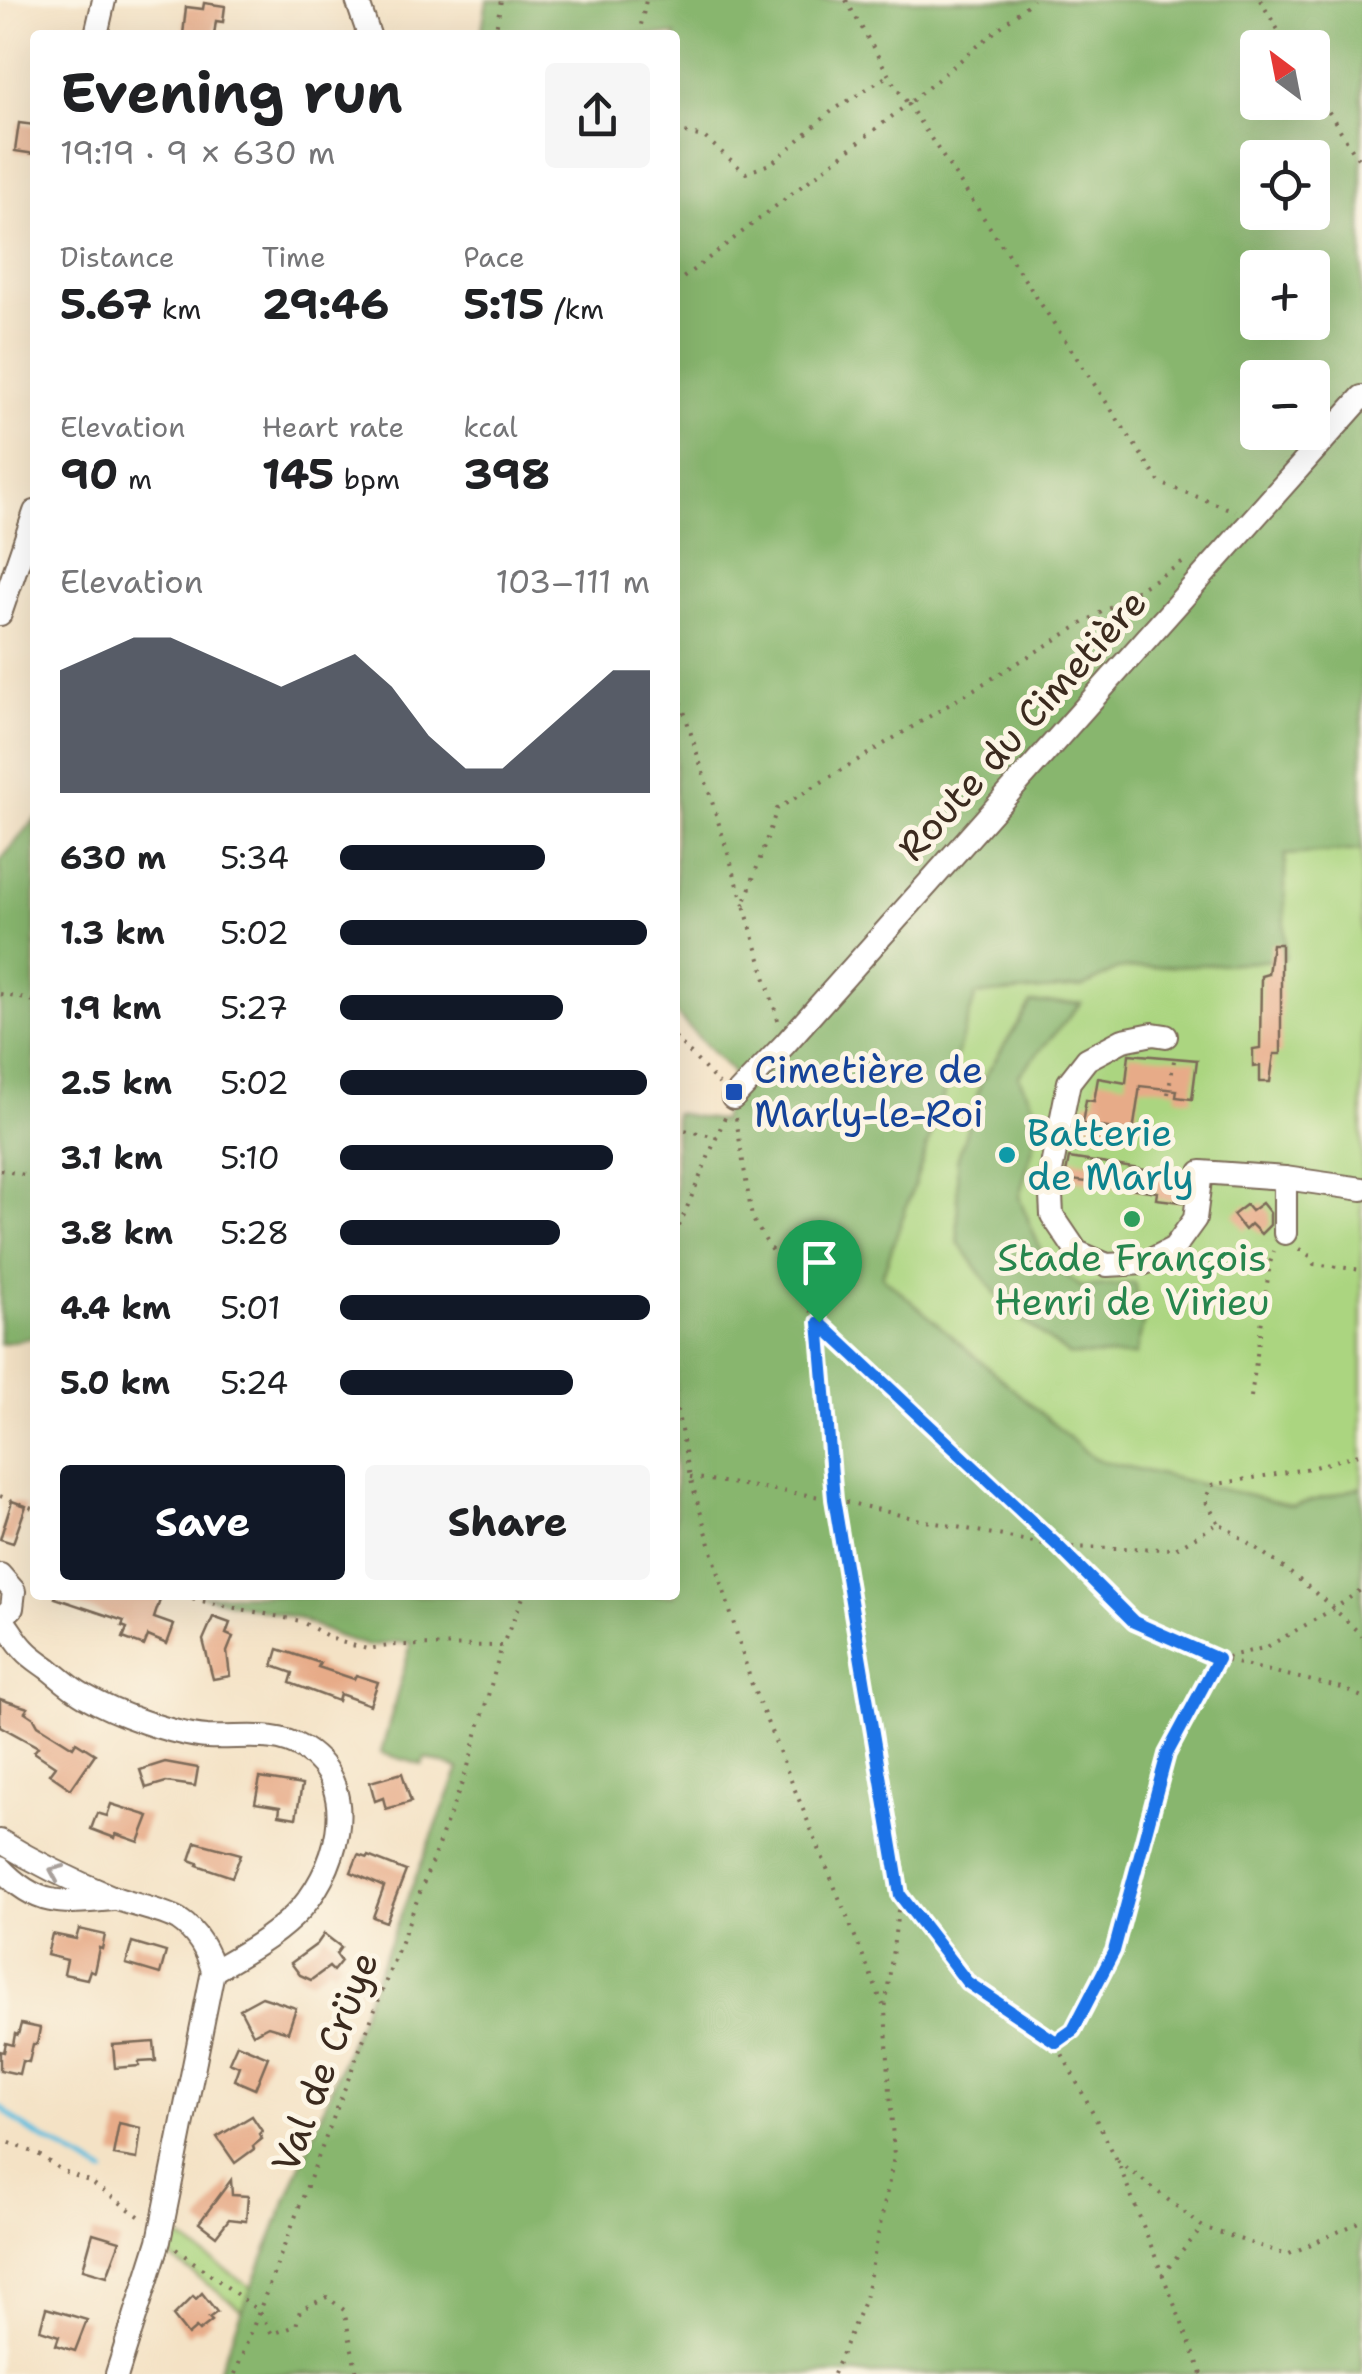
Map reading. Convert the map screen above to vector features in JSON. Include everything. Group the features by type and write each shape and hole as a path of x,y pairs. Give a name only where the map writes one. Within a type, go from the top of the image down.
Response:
{"street":[{"path":"97,30 104,0"},
{"path":"357,0 367,30"},
{"name":"Route du Cimetière","path":"733,1098 1362,397"},
{"path":"0,614 30,528"},
{"path":"1166,1036 1152,1034 1123,1040 1086,1059 1069,1082 1050,1176 1052,1215 1077,1252 1107,1265 1145,1263 1174,1248 1195,1219 1201,1172 1362,1189"},
{"path":"1285,1178 1285,1233"},
{"path":"0,1575 14,1591 12,1608 1,1619 25,1650 84,1696 143,1722 204,1737 274,1737 290,1742 307,1751 330,1780 339,1815 336,1840 328,1867 314,1892 295,1915 256,1946 212,1971"},
{"path":"0,1840 39,1865 115,1899 178,1920 198,1938 212,1971 159,2241 117,2374"},
{"path":"0,1868 15,1884 38,1898 70,1903 115,1899"}],"path":[{"path":"495,30 501,0"},
{"path":"640,30 646,0"},
{"path":"846,0 889,75 1160,483 1255,518"},
{"path":"680,280 908,104 1033,0"},
{"path":"1260,0 1278,30"},
{"path":"680,133 704,137 746,172 772,163 832,111 889,75"},
{"path":"1330,114 1362,165"},
{"path":"744,905 778,809 1188,560"},
{"path":"680,698 785,1044"},
{"path":"0,994 30,1000"},
{"path":"1166,1036 1175,1055 1168,1094"},
{"path":"680,1042 733,1098 752,1218 819,1322 1134,1622 1218,1659 1342,1688 1362,1697"},
{"path":"680,1224 733,1098"},
{"path":"680,1129 717,1136"},
{"path":"0,1170 30,1176"},
{"path":"1251,1397 1270,1262 1278,1239 1285,1233 1314,1264 1362,1270"},
{"path":"819,1322 834,1499 900,1895 885,2010 894,2156 865,2299 834,2374"},
{"path":"680,1425 690,1477 752,1685 885,2010"},
{"path":"1362,1454 1310,1468 1212,1485 1205,1500 1219,1523 1285,1567 1362,1636"},
{"path":"690,1477 834,1499 1059,1547 1175,1549 1219,1523"},
{"path":"0,1496 30,1507"},
{"path":"1056,2042 1073,2030 1114,1951 1167,1754 1218,1659 1268,1647 1362,1589"},
{"path":"197,1600 300,1621 336,1641 367,1649 396,1645 502,1646"},
{"name":"Val de Crüye","path":"235,2374 467,1770 502,1646 522,1600"},
{"path":"900,1895 967,1982 1056,2042 1117,2160 1202,2374"},
{"path":"1117,2160 1203,2227 1287,2256 1362,2221"},
{"path":"1162,2275 1203,2227"},
{"path":"344,2310 358,2374"}],"green space":[{"path":"487,0 1362,0 1362,850 1285,855 1285,958 1117,969 1083,987 976,995 882,1276 1094,1459 1293,1506 1362,1487 1362,2374 217,2374 459,1769 425,1758 422,1765 381,1753 411,1643 368,1646 297,1618 220,1600 680,1600 680,1114 721,1121 733,1073 680,1018 680,30 482,30"},
{"path":"30,825 30,1338 0,1344 0,861"},
{"name":"Stade François Henri de Virieu","path":"1362,850 1362,1487 1293,1506 1093,1459 882,1277 975,994 1083,987 1117,969 1284,958 1285,854"},
{"path":"1031,1003 1081,1003 1018,1076 1041,1118 1019,1197 1044,1258 1081,1287 1135,1283 1143,1324 1135,1356 1069,1355 1007,1309 958,1242 957,1161 981,1083"},
{"path":"162,2226 252,2288 243,2310 157,2248"}],"building":[{"path":"204,3 225,6 223,22 216,21 215,30 184,30 186,7 203,9"},
{"path":"19,123 30,124 30,153 15,151"},
{"path":"1272,944 1281,944 1281,1054 1274,1054 1270,1082 1260,1082 1260,1066 1253,1067 1253,1049 1260,1048 1261,976 1268,974"},
{"path":"1129,1054 1197,1060 1192,1099 1176,1097 1177,1090 1140,1086 1133,1132 1082,1124 1086,1100 1094,1101 1098,1078 1126,1083"},
{"path":"1069,1158 1185,1176 1182,1202 1156,1199 1157,1192 1065,1179"},
{"path":"1262,1203 1270,1213 1270,1225 1261,1234 1251,1224 1245,1230 1233,1215 1246,1205 1251,1211"},
{"path":"12,1501 26,1506 13,1543 0,1539"},
{"path":"61,1600 160,1600 154,1618 174,1625 167,1644 148,1636 144,1646 123,1638 127,1628 122,1626 124,1621"},
{"path":"213,1617 230,1623 226,1634 233,1637 227,1652 230,1676 213,1679 203,1640"},
{"path":"278,1649 354,1679 356,1675 378,1682 370,1705 340,1694 338,1701 290,1683 293,1673 273,1666"},
{"path":"0,1699 28,1708 25,1712 38,1725 73,1747 76,1742 95,1754 71,1789 49,1774 55,1766 34,1752 38,1747 0,1726"},
{"path":"165,1762 198,1768 195,1786 166,1782 146,1788 140,1770"},
{"path":"402,1773 411,1802 386,1809 383,1798 375,1801 370,1782"},
{"path":"260,1778 302,1785 296,1818 279,1815 280,1807 255,1803"},
{"path":"111,1804 149,1816 139,1842 91,1829 97,1813 107,1816"},
{"path":"196,1842 241,1854 232,1877 190,1860"},
{"path":"358,1855 406,1871 386,1922 373,1917 384,1887 351,1872"},
{"path":"79,1929 105,1935 94,1972 90,1970 87,1979 64,1974 67,1960 47,1955 52,1934 76,1939"},
{"path":"324,1934 341,1947 336,1954 341,1961 333,1971 329,1967 311,1980 300,1975 291,1963"},
{"path":"132,1942 166,1952 160,1974 126,1964"},
{"path":"262,1997 296,2008 288,2032 268,2026 253,2034 240,2009"},
{"path":"21,2024 40,2028 29,2062 22,2061 19,2074 0,2070 0,2051 4,2052 6,2043 13,2045"},
{"path":"154,2042 156,2061 115,2068 113,2045"},
{"path":"237,2044 268,2057 255,2089 234,2080 239,2066 229,2062"},
{"path":"252,2116 262,2131 262,2139 235,2163 217,2137"},
{"path":"119,2123 141,2128 137,2159 113,2155"},
{"path":"231,2180 232,2195 248,2196 246,2221 229,2219 216,2236 199,2223"},
{"path":"93,2233 120,2241 107,2276 83,2269"},
{"path":"202,2293 217,2312 209,2318 212,2321 188,2335 173,2316 193,2296 196,2299"},
{"path":"46,2308 87,2320 75,2351 56,2345 59,2336 40,2330"}],"waterway":[{"path":"0,2107 28,2130 105,2173"}],"place":[{"name":"Cimetière de Marly-le-Roi","path":"734,1092"},
{"name":"Batterie de Marly","path":"1007,1155"},
{"name":"Stade François Henri de Virieu","path":"1132,1219"}],"route":[{"path":"819,1322 1134,1622 1218,1659 1167,1754 1114,1951 1073,2030 1056,2042 967,1982 900,1895 834,1499 819,1322"}]}
